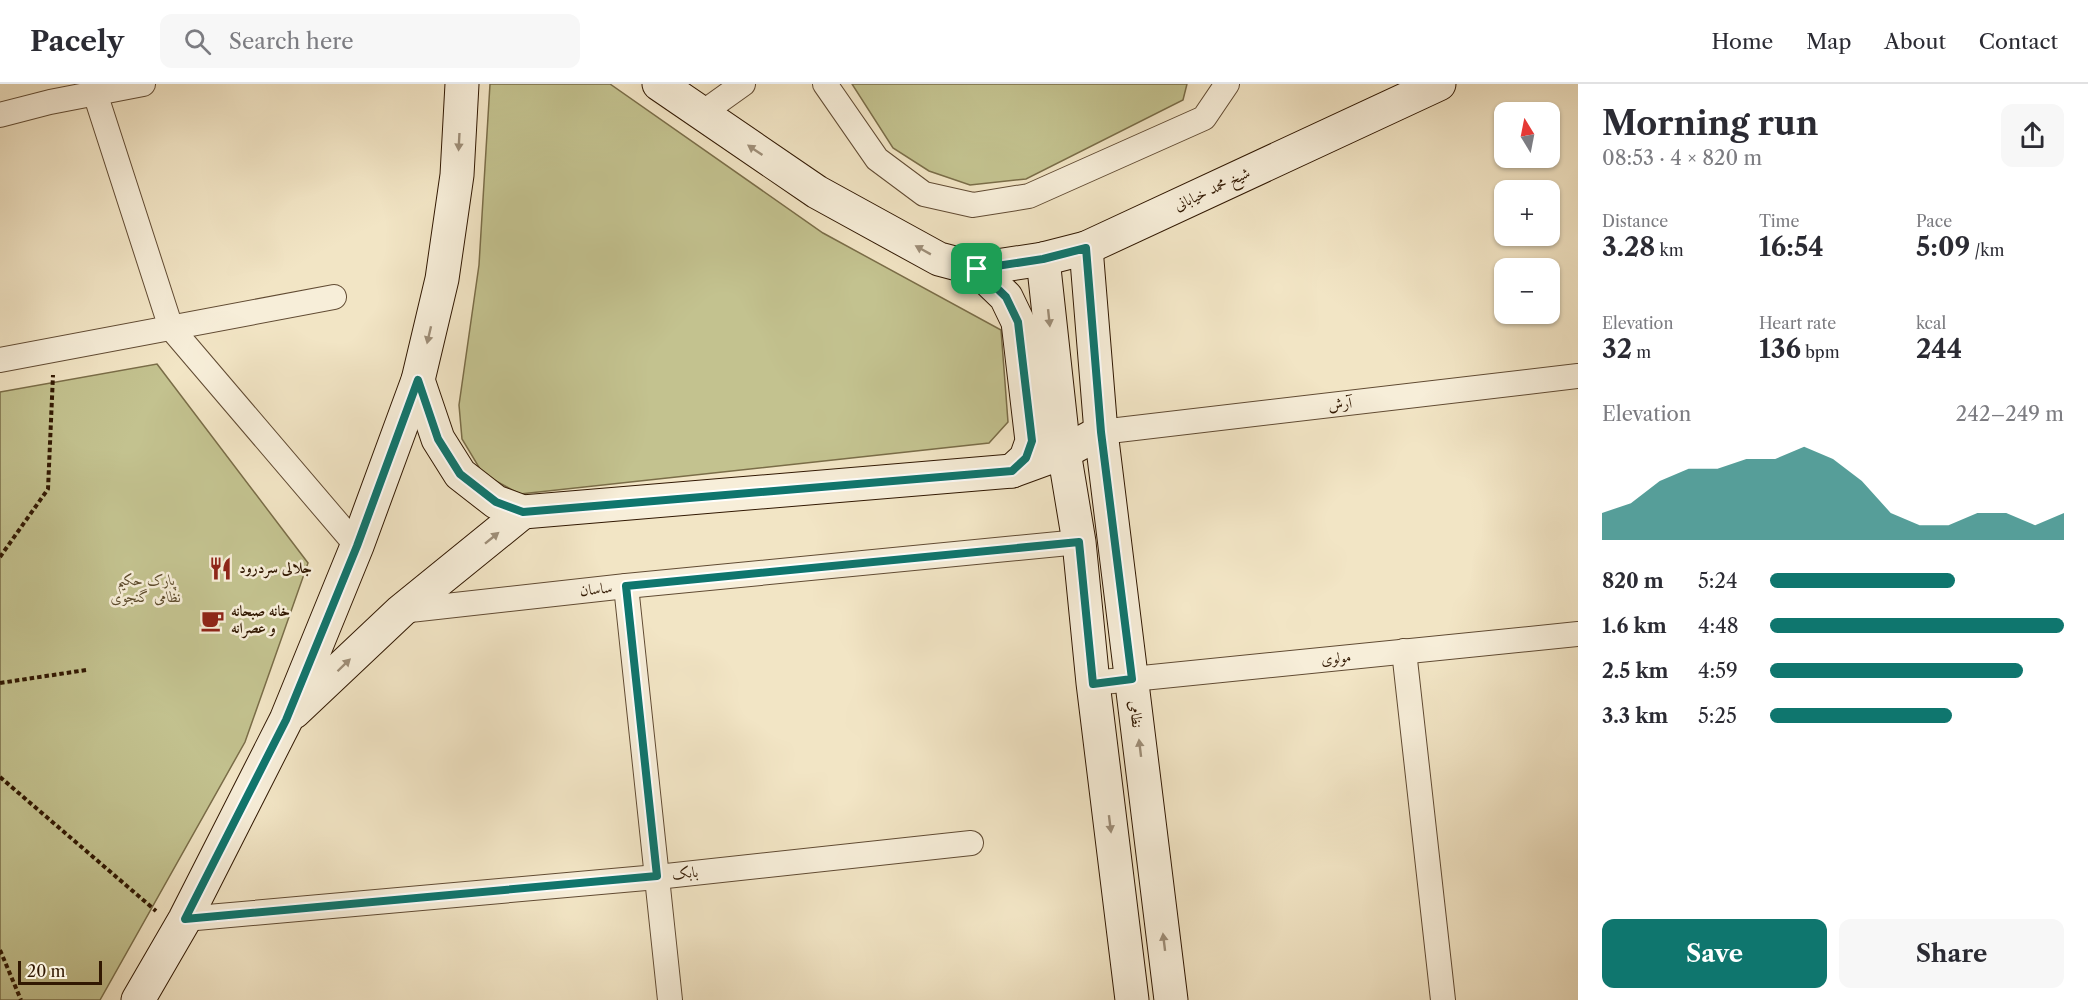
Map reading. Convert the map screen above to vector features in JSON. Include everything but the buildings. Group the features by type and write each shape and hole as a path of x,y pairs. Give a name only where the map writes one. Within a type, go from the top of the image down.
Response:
{"main road":[{"path":"138,1000 181,925 286,720 357,546 418,380 442,279 457,175 462,84"},
{"path":"659,84 817,192 939,259 977,269 1006,297 1018,322 1032,441 1026,458 1012,471"},
{"name":"شیخ محمد خیابانی","path":"977,269 1043,259 1086,248 1439,84"},
{"name":"نظامی","path":"1086,248 1101,432 1172,1000"},
{"path":"1043,259 1064,452 1079,542 1093,684 1132,1000"},
{"path":"418,380 438,439 460,474 496,502 523,512 1012,471 1064,452 1101,432"},
{"path":"286,720 401,611 523,512"}],"street":[{"path":"0,115 143,84"},
{"path":"701,114 743,84"},
{"path":"825,84 877,159 924,194 973,205 1029,196 1204,118 1227,84"},
{"path":"95,93 171,328 357,546"},
{"path":"0,360 334,297"},
{"name":"آرش","path":"1101,432 1578,376"},
{"name":"ساسان","path":"401,611 626,586 1079,542"},
{"path":"626,586 670,1000"},
{"name":"مولوی","path":"1093,684 1578,634"},
{"path":"1404,651 1443,1000"},
{"name":"بابک","path":"181,925 971,843"}],"path":[{"path":"0,557 48,489 54,350"},
{"path":"0,683 86,670"},
{"path":"0,777 181,925"},
{"path":"0,950 21,1000"}],"green space":[{"path":"490,84 610,84 823,233 1001,330 1008,422 989,443 520,494 483,474 462,439 459,405 479,265"},
{"path":"852,84 1187,84 1183,100 1026,179 970,185 929,171 893,148"},
{"name":"پارک حکیم نظامی گنجوی","path":"157,364 308,563 245,742 100,1000 0,1000 0,392"}],"place":[{"name":"جلالی سردرود","path":"221,568"},
{"name":"خانه صبحانه و عصرانه","path":"213,620"}],"route":[{"path":"1086,248 1101,432 1132,679 1093,684 1079,542 626,586 657,876 185,919 286,720 357,546 418,380 438,439 460,474 496,502 523,512 1012,471 1026,458 1032,441 1018,322 1006,297 977,269 1043,259 1086,248"}]}
